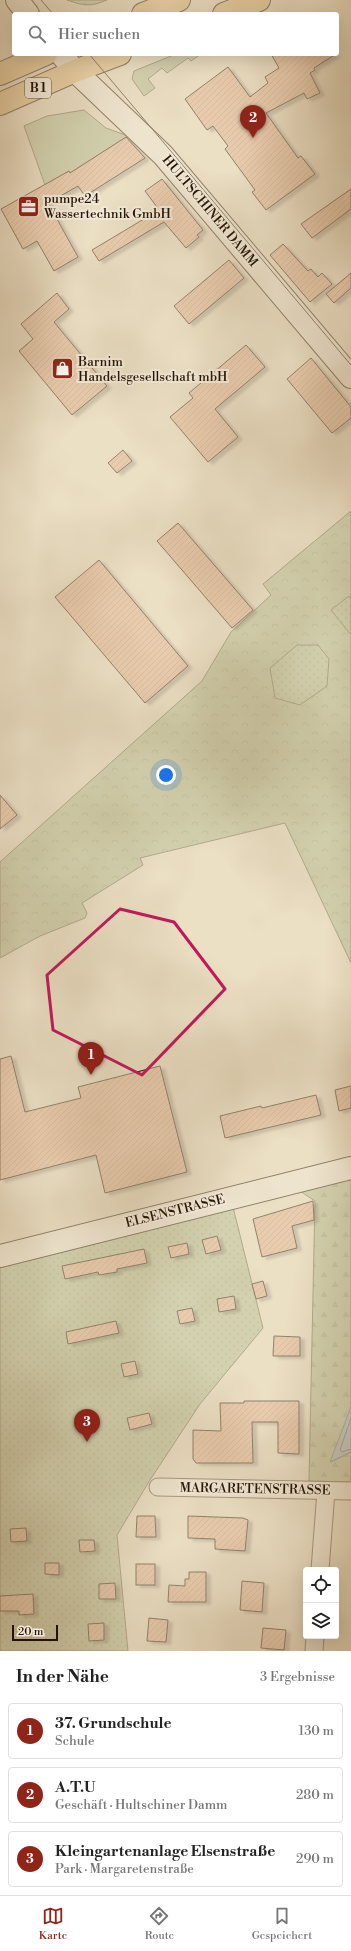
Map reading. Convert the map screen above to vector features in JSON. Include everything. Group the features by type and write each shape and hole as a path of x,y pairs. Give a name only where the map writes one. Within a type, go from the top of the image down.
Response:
{"main road":[{"path":"17,0 26,12"},
{"path":"149,12 179,0"},
{"path":"229,12 259,0"},
{"name":"B 1","path":"0,74 41,56"},
{"name":"HULTSCHINER DAMM","path":"63,56 75,71 163,155 351,377"},
{"name":"B 1","path":"0,104 75,71 115,56"},
{"name":"ELSENSTRASSE","path":"0,1256 351,1168"}],"street":[{"name":"MARGARETENSTRASSE","path":"158,1487 351,1491"},
{"path":"320,1567 326,1491"},
{"path":"314,1651 315,1639"}],"highlighted area":[{"path":"120,909 174,922 225,989 142,1075 53,1030 47,975"}],"green space":[{"path":"67,0 107,0 96,4 87,5 78,4"},
{"path":"171,56 198,56 191,61 188,58 167,73 162,68 148,79 155,88 144,96 132,79 134,71"},
{"path":"84,110 106,128 128,136 70,173 69,171 45,185 24,126 47,116"},
{"path":"351,511 351,963 285,823 140,858 143,865 82,903 87,913 85,918 40,936 0,958 0,862 202,681 231,632 271,595 263,584"},
{"path":"349,596 351,599 351,635 331,610"},
{"path":"297,645 318,645 329,659 327,686 300,705 275,698 270,668"},
{"path":"351,1178 351,1407 331,1462 351,1452 351,1482 309,1481 315,1201 300,1191"},
{"path":"233,1207 263,1328 200,1404 150,1480 117,1535 128,1651 0,1651 0,1266"}],"water":[{"path":"351,1407 351,1452 330,1462"}],"building":[{"path":"272,56 333,56 314,68 315,70 310,73 320,93 307,99 304,93 266,113 298,158 301,156 315,174 266,210 252,192 255,190 225,149 228,146 213,126 207,130 185,99 228,67 250,97 268,83 265,77 279,68"},
{"name":"pumpe24 Wassertechnik GmbH","path":"126,137 145,158 85,196 78,186 48,203 78,257 54,271 37,241 23,249 1,209 69,171 70,173"},
{"path":"162,179 203,230 197,235 199,237 186,248 164,222 99,261 92,250 144,219 142,216 157,207 145,191"},
{"path":"351,189 351,209 312,238 301,224"},
{"path":"283,244 308,271 311,269 318,277 322,273 332,284 310,302 270,255"},
{"path":"229,260 244,278 189,324 174,306"},
{"path":"351,273 351,288 334,303 326,294"},
{"name":"Barnim Handelsgesellschaft mbH","path":"57,293 69,309 54,322 107,386 72,415 19,351 33,339 21,324"},
{"path":"246,345 265,367 215,409 238,437 208,462 170,417 193,398 189,393"},
{"path":"311,358 351,407 351,418 332,433 287,379"},
{"path":"123,450 132,461 117,473 108,463"},
{"path":"178,523 253,610 232,628 157,541"},
{"path":"99,560 188,666 145,703 55,597"},
{"path":"0,795 17,815 0,829"},
{"path":"11,1056 25,1112 81,1098 78,1087 160,1066 187,1172 105,1193 96,1155 0,1180 0,1059"},
{"path":"351,1086 351,1108 339,1111 335,1090"},
{"path":"316,1095 321,1115 225,1138 220,1116"},
{"path":"313,1201 314,1220 292,1226 297,1248 262,1257 253,1219"},
{"path":"217,1236 221,1250 206,1254 202,1240"},
{"path":"187,1243 189,1254 171,1258 168,1247"},
{"path":"144,1249 147,1263 117,1269 117,1272 99,1275 98,1272 65,1279 62,1266"},
{"path":"263,1281 267,1296 256,1299 252,1284"},
{"path":"234,1296 236,1309 219,1312 217,1299"},
{"path":"192,1308 195,1321 180,1324 177,1311"},
{"path":"116,1321 119,1333 68,1344 66,1332"},
{"path":"274,1336 300,1337 300,1356 273,1356"},
{"path":"135,1361 138,1374 124,1377 121,1364"},
{"path":"244,1401 299,1401 299,1454 278,1453 278,1422 252,1422 253,1463 196,1463 193,1459 193,1430 221,1431 220,1403 244,1403"},
{"path":"149,1413 152,1424 130,1430 127,1418"},
{"path":"137,1516 155,1516 156,1537 136,1537"},
{"path":"188,1516 243,1518 248,1520 245,1551 215,1549 215,1539 188,1538"},
{"path":"26,1528 27,1541 11,1542 10,1529"},
{"path":"79,1540 94,1540 95,1551 80,1552"},
{"path":"45,1563 59,1563 59,1575 45,1574"},
{"path":"136,1564 155,1564 155,1585 136,1585"},
{"path":"189,1572 206,1572 206,1602 168,1602 169,1585 185,1586 185,1579 189,1579"},
{"path":"242,1581 264,1583 262,1612 240,1610"},
{"path":"115,1583 116,1599 99,1599 99,1584"},
{"path":"33,1594 34,1614 19,1615 19,1611 0,1611 0,1596"},
{"path":"149,1618 168,1620 166,1642 147,1641"},
{"path":"104,1623 104,1640 89,1641 88,1624"},
{"path":"263,1628 286,1630 284,1650 261,1648"}],"tram line":[{"path":"41,0 51,12"},
{"path":"91,56 351,365"}],"place":[{"name":"A.T.U","path":"253,138"},
{"name":"pumpe24 Wassertechnik GmbH","path":"28,206"},
{"name":"Barnim Handelsgesellschaft mbH","path":"63,369"},
{"name":"37. Grundschule","path":"91,1075"},
{"name":"Kleingartenanlage Elsenstraße","path":"87,1442"}]}
